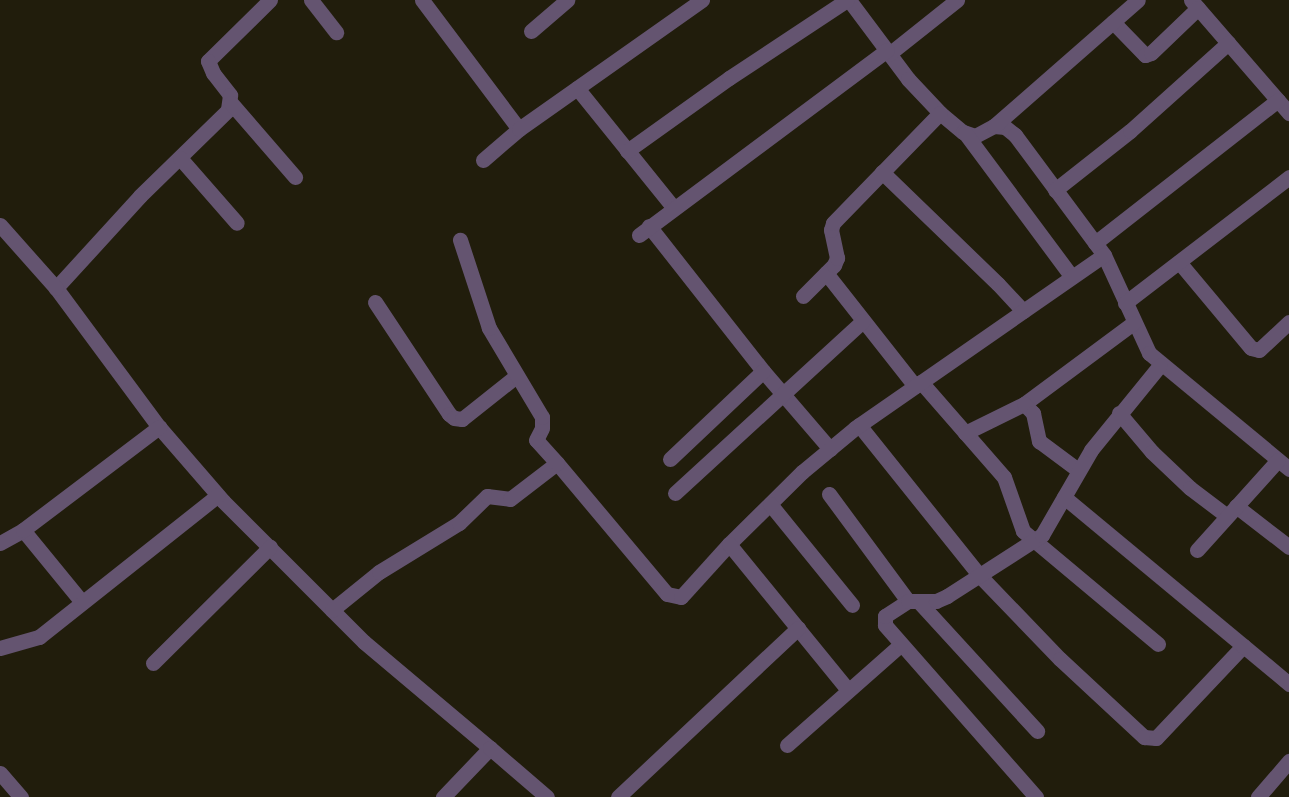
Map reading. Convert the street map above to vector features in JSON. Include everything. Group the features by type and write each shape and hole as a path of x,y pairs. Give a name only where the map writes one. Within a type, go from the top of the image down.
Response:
{"street":[{"path":"57,288 140,196 223,117 231,103 231,96 213,73 208,61 270,0"},
{"path":"312,0 336,32"},
{"path":"422,0 519,129"},
{"path":"531,31 567,0"},
{"path":"483,160 519,129 702,0"},
{"path":"627,151 848,0 888,52 940,113 965,133 1072,277"},
{"path":"830,450 644,230 957,0"},
{"path":"965,133 975,136 994,126 1138,0"},
{"path":"1113,22 1145,56 1151,53 1194,4 1289,113"},
{"path":"1055,190 1130,131 1228,43"},
{"path":"577,88 674,208"},
{"path":"460,240 489,328 542,417 542,428 536,440 667,594 681,597 729,544 770,504 860,425 1072,277 1100,249 1278,100"},
{"path":"231,103 294,177"},
{"path":"803,296 826,273 837,258 831,230 833,223 940,113"},
{"path":"994,126 1005,127 1015,135 1100,249 1149,353 1283,464 1231,511 1197,549"},
{"path":"180,158 237,223"},
{"path":"882,172 1023,311"},
{"path":"1125,303 1289,177"},
{"path":"0,225 57,288 159,427 218,495 364,642 547,797"},
{"path":"1179,262 1251,348 1259,350 1289,322"},
{"path":"826,273 918,384 1004,477 1023,531 1158,644"},
{"path":"375,302 448,414 454,418 462,419 516,376"},
{"path":"675,493 782,393 864,321"},
{"path":"965,433 1023,404 1133,322"},
{"path":"1036,797 901,644 884,620 890,611 914,601 936,601 1036,540 1046,530 1078,470 1119,413 1160,364"},
{"path":"669,459 763,371"},
{"path":"1023,404 1033,413 1039,441 1078,470"},
{"path":"1119,413 1152,452 1190,488 1289,547"},
{"path":"860,425 980,576 1068,667 1135,730 1150,739 1156,738 1243,646"},
{"path":"0,543 23,530 159,427"},
{"path":"332,610 379,572 459,523 487,496 510,499 557,463"},
{"path":"829,494 914,601 1037,731"},
{"path":"0,648 39,637 218,495"},
{"path":"1064,497 1289,684"},
{"path":"770,504 852,605"},
{"path":"23,530 82,602"},
{"path":"729,544 848,690"},
{"path":"153,663 270,548"},
{"path":"618,797 798,628"},
{"path":"787,745 901,644"},
{"path":"443,797 490,748"},
{"path":"1258,797 1289,761"},
{"path":"0,773 21,797"}]}
